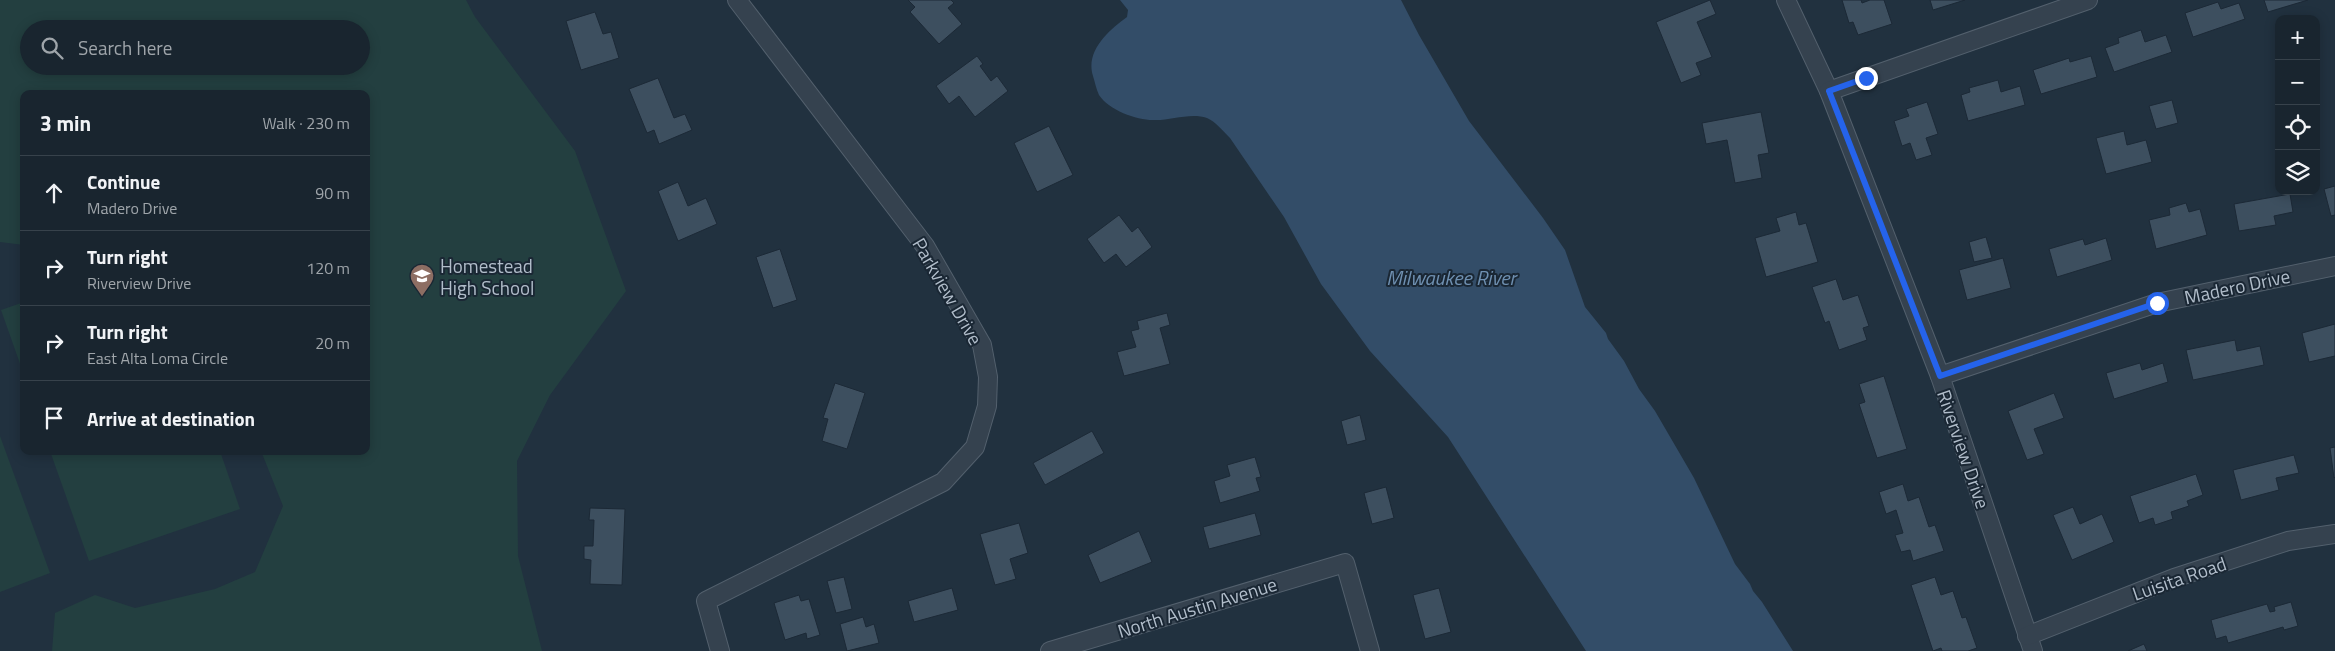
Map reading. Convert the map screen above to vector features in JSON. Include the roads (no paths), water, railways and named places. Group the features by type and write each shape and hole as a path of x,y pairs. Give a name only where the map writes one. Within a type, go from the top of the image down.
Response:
{"street":[{"name":"Parkview Drive","path":"720,651 706,601 943,482 975,447 987,406 988,377 982,345 925,246 737,0"},
{"name":"Riverview Drive","path":"1786,0 1829,91 1940,376 2030,643"},
{"path":"1829,91 2088,0"},
{"name":"Madero Drive","path":"1940,376 2157,303 2335,266"},
{"name":"Luisita Road","path":"2030,643 2174,578 2288,541 2335,534"},
{"name":"North Austin Avenue","path":"1050,651 1345,563 1370,651"}],"water":[{"name":"Milwaukee River","path":"1120,0 1401,0 1469,121 1565,250 1585,307 1606,333 1639,389 1655,411 1694,478 1735,564 1793,651 1586,651 1448,437 1370,351 1321,284 1284,217 1230,138 1207,118 1187,116 1146,120 1116,110 1099,95 1091,67 1092,58 1100,42 1127,17 1128,10"}],"place":[{"name":"Homestead High School","path":"422,297"}]}
